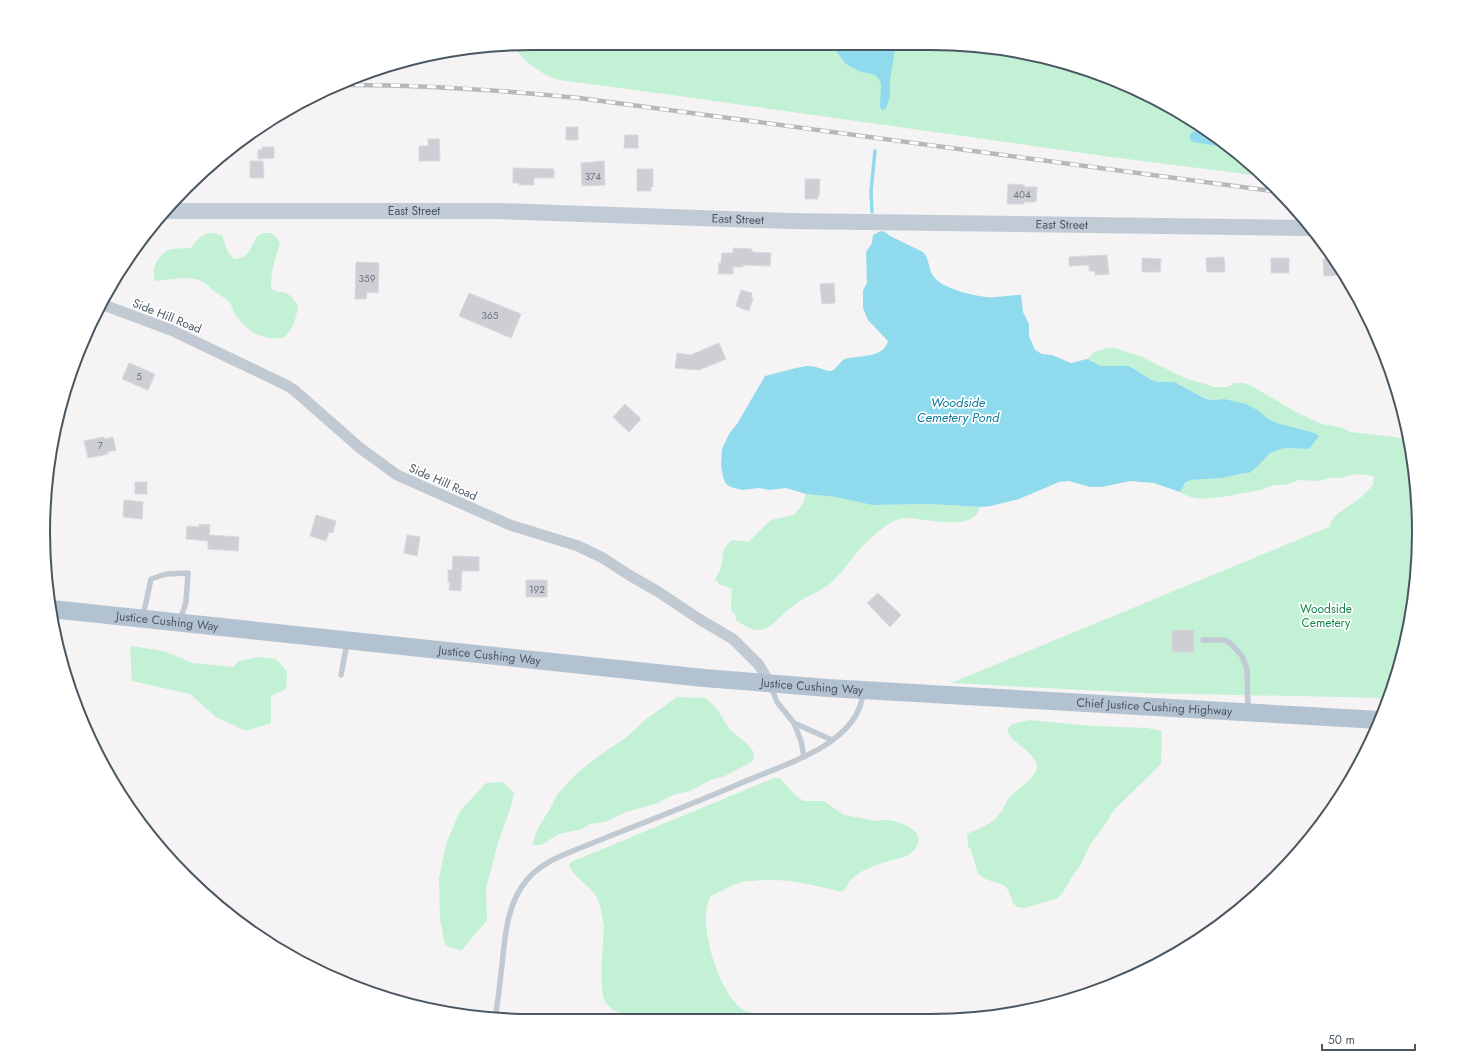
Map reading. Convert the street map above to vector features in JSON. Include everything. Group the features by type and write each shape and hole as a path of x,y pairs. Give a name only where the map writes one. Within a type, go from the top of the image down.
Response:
{"main road":[{"name":"East Street","path":"173,211 497,211 788,221 1303,228"},
{"name":"Justice Cushing Way","path":"56,610 650,673 770,684 929,694"},
{"name":"Chief Justice Cushing Highway","path":"929,694 1373,720"}],"street":[{"name":"Side Hill Road","path":"107,306 171,330 286,385 294,390 360,448 397,475 504,523 578,546 603,558 733,640 759,665 770,684"}],"lane":[{"path":"143,619 151,579 166,574 188,573 186,602 179,623"},
{"path":"1203,640 1225,640 1242,656 1247,669 1248,712"},
{"path":"341,675 347,641"},
{"path":"770,684 777,702 794,723 801,741 804,756"},
{"path":"496,1013 505,936 512,906 524,884 542,866 563,854 736,785 824,746 843,731 857,716 864,690"},
{"path":"794,723 832,740"}],"green space":[{"path":"930,50 962,51 1024,59 1055,66 1085,76 1143,100 1198,131 1254,175 559,80 533,67 517,51"},
{"path":"208,233 212,233 222,236 228,252 234,259 238,259 248,253 257,237 262,233 272,233 280,242 272,271 271,288 274,291 288,294 298,305 294,323 284,338 269,338 256,334 250,330 240,321 228,301 200,280 175,278 155,281 155,265 159,258 167,251 191,248 200,237"},
{"name":"Woodside Cemetery","path":"1107,348 1115,348 1142,357 1185,378 1214,387 1227,387 1234,383 1243,383 1252,386 1294,411 1321,424 1340,427 1351,432 1403,439 1411,500 1411,564 1403,626 1396,657 1382,698 1141,693 951,683 1329,527 1331,521 1336,515 1360,498 1373,485 1374,476 1358,474 1318,481 1299,480 1285,485 1274,485 1261,490 1222,497 1203,499 1183,494 1180,492 1183,486 1190,480 1222,478 1249,473 1256,468 1270,453 1284,448 1309,449 1315,433 1277,423 1267,418 1259,411 1224,399 1206,399 1174,382 1157,382 1129,366 1101,366 1087,359 1093,353"},
{"path":"806,494 836,497 872,505 930,504 980,507 976,515 968,520 959,522 905,518 892,522 868,540 838,576 829,584 786,611 768,627 762,630 755,630 746,627 736,620 736,616 731,610 732,589 719,584 715,579 721,567 725,547 732,540 748,542 771,520 794,515 802,505"},
{"path":"130,646 164,651 193,663 233,667 239,661 258,657 276,659 287,671 286,689 271,696 271,723 246,731 216,717 190,694 132,681"},
{"path":"677,697 706,698 717,709 730,730 745,742 753,751 754,758 751,762 725,776 711,780 690,791 676,794 655,804 626,812 605,822 590,824 582,829 559,834 541,845 532,845 537,830 557,795 576,774 600,755 627,737 645,720"},
{"path":"1029,720 1092,726 1147,728 1162,731 1161,764 1114,810 1091,843 1079,868 1063,892 1058,898 1025,908 1017,907 1014,904 1008,890 1004,885 985,879 978,874 971,850 968,846 967,835 996,818 1009,798 1035,773 1037,764 1034,759 1009,735 1007,730 1012,724"},
{"path":"774,778 780,778 796,796 804,801 824,801 844,815 876,821 891,820 904,824 917,833 919,840 918,844 910,854 868,868 859,873 851,879 842,892 798,882 765,880 741,882 711,896 707,907 706,922 712,957 726,990 735,1002 744,1010 756,1014 621,1014 614,1011 608,1006 603,997 601,977 604,926 599,902 593,892 575,875 569,865 571,862"},
{"path":"503,782 514,793 498,843 486,888 487,920 461,951 445,945 440,919 439,878 446,844 460,811 486,783"}],"water":[{"path":"835,50 895,50 890,80 890,96 886,109 882,110 880,107 881,84 878,78 875,75 859,71 846,64"},
{"path":"1196,130 1218,146 1193,142 1190,139 1190,134"},
{"name":"Woodside Cemetery Pond","path":"881,231 923,252 927,258 932,274 944,285 966,293 986,297 1021,295 1023,312 1029,324 1029,336 1035,350 1042,354 1052,355 1071,363 1087,359 1101,366 1129,366 1157,382 1174,382 1206,399 1224,399 1246,404 1277,423 1315,433 1319,436 1309,449 1284,448 1270,453 1256,468 1249,473 1222,478 1190,480 1185,483 1180,492 1154,483 1130,481 1102,487 1090,487 1069,481 1059,482 1019,499 991,506 980,507 930,504 872,505 836,497 806,494 786,488 769,490 759,488 742,490 731,487 726,484 723,477 721,464 722,449 729,434 737,424 765,376 807,366 814,366 831,371 845,359 876,354 885,347 888,341 868,320 863,308 863,290 867,283 866,252 872,243 873,235"}],"building":[{"path":"566,127 578,127 578,140 566,140"},
{"path":"625,135 638,135 638,148 624,148"},
{"path":"428,139 439,139 440,161 419,161 419,146 428,146"},
{"path":"262,147 274,147 274,158 258,159 258,150 262,150"},
{"path":"250,161 263,161 264,178 250,178"},
{"path":"604,161 605,185 582,186 581,163"},
{"path":"513,168 554,169 554,178 534,178 534,185 519,185 519,183 513,183"},
{"path":"637,169 653,169 653,187 651,187 651,191 637,191"},
{"path":"805,179 820,179 818,199 805,199"},
{"path":"1008,184 1024,185 1024,187 1037,187 1036,202 1007,204"},
{"path":"733,248 752,249 752,252 771,253 770,266 743,265 743,267 733,267 733,274 718,274 722,253 733,253"},
{"path":"1107,255 1109,274 1095,275 1095,271 1089,271 1089,265 1069,266 1069,257"},
{"path":"1224,257 1225,272 1207,272 1206,258"},
{"path":"1142,258 1161,259 1160,272 1142,272"},
{"path":"1271,258 1289,258 1289,273 1271,273"},
{"path":"1323,259 1327,259 1338,275 1324,276"},
{"path":"356,262 379,263 378,293 367,292 366,299 355,299"},
{"path":"834,283 835,303 822,304 820,284"},
{"path":"741,290 752,293 751,297 753,298 749,311 736,306"},
{"path":"469,293 521,314 511,338 459,316"},
{"path":"719,343 726,359 699,370 675,368 677,353 691,355"},
{"path":"129,363 155,374 148,390 122,379"},
{"path":"625,404 641,419 629,432 613,417"},
{"path":"104,437 105,439 113,437 116,450 107,452 108,454 88,458 84,441"},
{"path":"135,482 147,482 147,494 135,494"},
{"path":"124,500 143,502 142,519 123,517"},
{"path":"316,515 336,521 333,533 329,532 326,541 310,536"},
{"path":"199,524 210,525 209,535 239,537 238,551 208,549 208,541 186,539 187,526 199,527"},
{"path":"407,535 420,537 417,556 404,553"},
{"path":"453,556 479,557 479,571 462,571 461,591 449,590 450,582 448,582 448,570 452,570"},
{"path":"526,580 547,580 547,597 526,597"},
{"path":"878,593 901,615 890,627 867,603"},
{"path":"1172,630 1194,630 1194,652 1172,652"}],"waterway":[{"path":"872,212 871,191 875,151"}],"railway":[{"path":"353,85 398,85 458,88 579,98 1271,191"}]}
